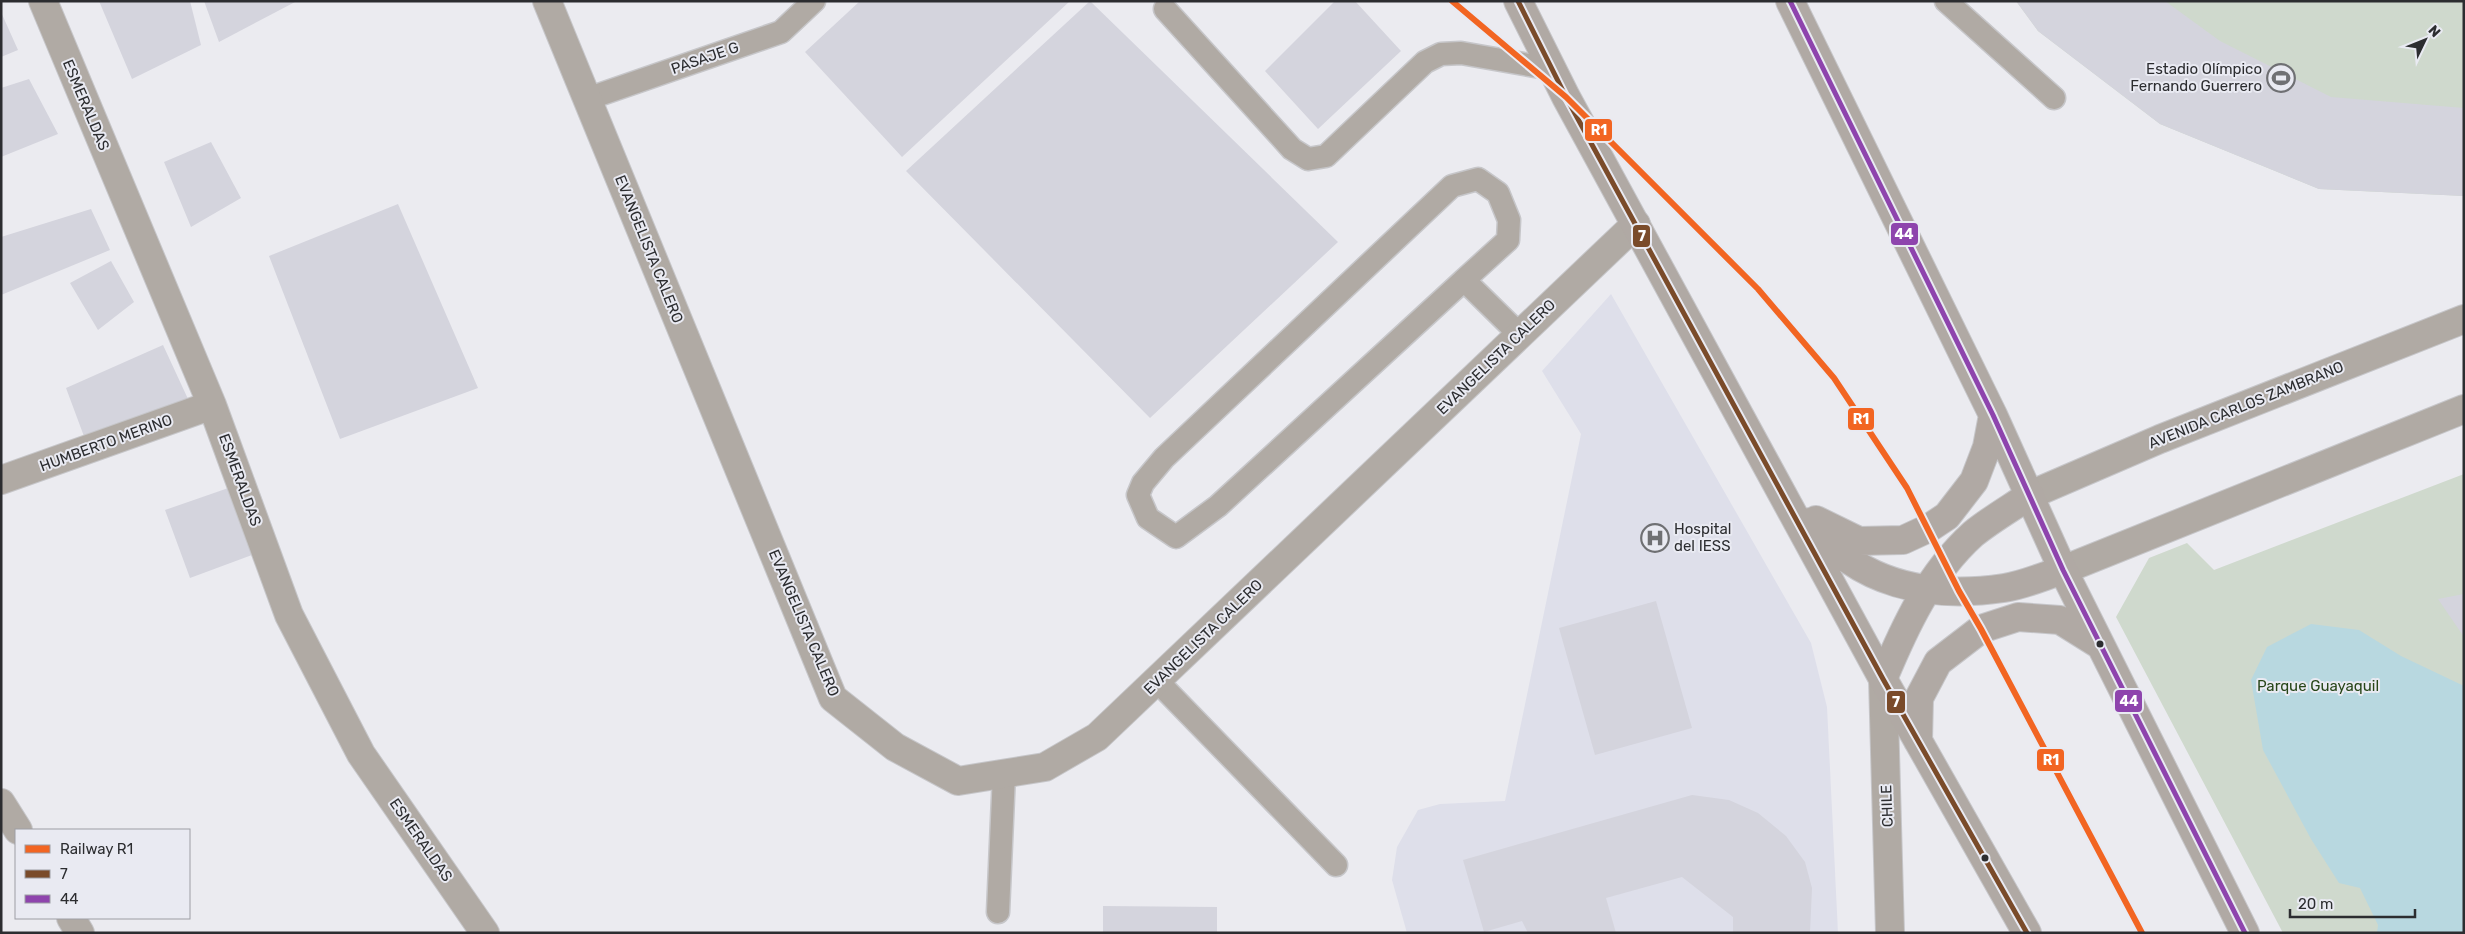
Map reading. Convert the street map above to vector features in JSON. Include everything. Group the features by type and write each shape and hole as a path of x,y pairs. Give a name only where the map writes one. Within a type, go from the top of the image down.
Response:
{"street":[{"name":"ESMERALDAS","path":"43,1 212,405 289,615 356,745 485,933"},
{"name":"EVANGELISTA CALERO","path":"547,1 833,698 895,747 958,781 1045,767 1097,738 1636,224"},
{"path":"1518,1 1552,69 1883,680 2026,933"},
{"path":"1790,1 1993,415 2063,570 2245,933"},
{"name":"AVENIDA CARLOS ZAMBRANO","path":"2030,495 2160,438 2464,319"},
{"name":"HUMBERTO MERINO","path":"1,480 212,405"},
{"path":"1773,476 1819,536 1851,563 1895,584 1926,591 2006,588 2063,570 2464,409"},
{"path":"1773,476 1816,521 1858,540 1903,540 1929,528 1947,516 1974,481 1987,447 1993,415"},
{"path":"1883,680 1910,616 1946,564 1974,534 2030,495"},
{"path":"1918,743 1919,698 1938,662 1981,629 2018,617 2060,620 2100,644"},
{"name":"CHILE","path":"1883,680 1890,933"},
{"path":"1,803 17,829"},
{"path":"72,919 80,933"}],"lane":[{"name":"PASAJE G","path":"587,99 781,32 814,1"},
{"path":"1946,1 2054,98"},
{"path":"1165,9 1292,149 1308,159 1326,156 1425,62 1441,54 1461,53 1552,69"},
{"path":"1478,179 1498,193 1509,220 1508,240 1464,280 1218,506 1176,537 1148,518 1138,495 1144,483 1164,458 1452,186 1478,179"},
{"path":"1464,280 1519,334"},
{"path":"1157,681 1336,865"},
{"path":"998,912 1004,774"}],"shaded area":[{"name":"Hospital del IESS","path":"1611,294 1811,643 1827,707 1838,933 1407,933 1392,880 1397,847 1418,810 1440,804 1505,801 1581,434 1542,371"}],"green space":[{"name":"Estadio Olímpico Fernando Guerrero","path":"2016,1 2464,1 2464,196 2319,189 2160,124 2038,31"},
{"name":"Parque Guayaquil","path":"2464,474 2464,933 2283,933 2116,617 2149,558 2187,543 2214,570"}],"water":[{"path":"2311,624 2359,630 2401,656 2464,686 2464,933 2377,933 2378,925 2360,888 2339,883 2311,839 2263,750 2251,680 2267,647"}],"building":[{"path":"99,1 190,1 201,45 132,79"},
{"path":"204,1 297,1 219,42"},
{"path":"860,1 1070,1 902,157 805,52"},
{"path":"1090,1 1338,242 1150,418 906,171"},
{"path":"1335,1 1355,1 1401,51 1318,129 1265,71"},
{"name":"Estadio Olímpico Fernando Guerrero","path":"2016,1 2165,1 2220,41 2331,97 2464,108 2464,196 2319,189 2160,124 2038,31"},
{"path":"1,12 18,50 1,57"},
{"path":"29,79 58,134 1,157 1,88"},
{"path":"211,142 241,198 191,227 164,162"},
{"path":"398,204 478,388 340,439 269,256"},
{"path":"91,209 110,250 1,295 1,237"},
{"path":"111,261 134,302 98,330 70,283"},
{"path":"163,345 188,399 85,439 66,388"},
{"path":"237,485 263,551 190,578 165,510"},
{"path":"2464,594 2464,637 2438,599"},
{"path":"1656,601 1692,728 1595,755 1559,628"},
{"path":"1692,795 1729,800 1758,813 1786,836 1805,862 1812,888 1810,933 1733,933 1733,917 1682,877 1606,898 1616,933 1528,933 1522,921 1484,932 1463,860"},
{"path":"1103,906 1217,907 1217,933 1103,933"}],"rail line":[{"name":"R1","path":"1452,1 1566,97 1758,289 1834,378 1907,488 1959,591 2142,933"}],"transit line":[{"name":"7","path":"1518,1 1566,97 1883,679 2027,933"},
{"name":"44","path":"1790,1 1993,415 2063,570 2245,933"}],"place":[{"name":"Estadio Olímpico Fernando Guerrero","path":"2281,78"},
{"name":"Hospital del IESS","path":"1655,538"}]}
